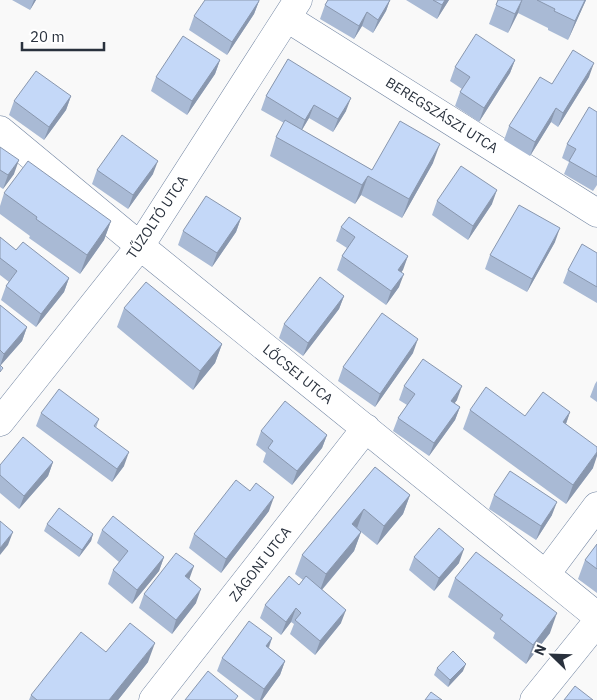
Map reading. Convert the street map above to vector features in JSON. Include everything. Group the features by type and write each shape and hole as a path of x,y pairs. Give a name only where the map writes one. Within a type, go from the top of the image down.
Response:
{"street":[{"name":"BEREGSZÁSZI UTCA","path":"292,9 597,213"},
{"name":"TŰZOLTÓ UTCA","path":"0,422 140,246 292,9"},
{"name":"LŐCSEI UTCA","path":"0,130 140,246 597,616"},
{"name":"ZÁGONI UTCA","path":"153,700 366,428"},
{"path":"546,574 597,506"},
{"path":"534,700 597,622"}],"building":[{"path":"205,0 259,1 232,42 194,16"},
{"path":"328,0 390,0 378,20 367,12 359,26 325,5"},
{"path":"433,0 445,0 442,5"},
{"path":"498,0 522,0 515,14 496,5"},
{"path":"537,0 585,0 575,21"},
{"path":"476,34 515,60 484,108 460,92 470,77 455,67"},
{"path":"183,36 220,60 192,101 156,77"},
{"path":"573,50 594,63 563,113 556,108 535,142 509,126 540,77 552,84"},
{"path":"288,59 351,98 338,119 314,105 305,120 266,96"},
{"path":"36,71 71,96 49,127 14,101"},
{"path":"589,107 597,112 597,177 569,161 576,149 567,144"},
{"path":"285,120 372,170 400,121 440,144 409,199 368,176 362,185 276,137"},
{"path":"122,135 158,161 133,195 97,170"},
{"path":"0,147 19,160 8,175 0,170"},
{"path":"28,161 111,221 87,255 36,219 37,217 4,193"},
{"path":"461,166 497,190 473,226 437,201"},
{"path":"206,196 241,218 217,253 183,231"},
{"path":"519,205 560,228 532,279 490,255"},
{"path":"349,217 408,256 398,270 404,274 391,291 342,256 355,237 341,227"},
{"path":"0,237 16,250 23,242 69,278 41,314 6,286 17,271 0,258"},
{"path":"582,244 597,253 597,287 568,270"},
{"path":"320,277 344,296 308,343 284,324"},
{"path":"146,282 222,344 200,371 124,308"},
{"path":"0,305 27,327 4,354 0,350"},
{"path":"382,313 418,339 380,394 343,367"},
{"path":"423,359 462,386 451,401 460,407 434,443 398,418 415,394 404,386"},
{"path":"486,387 525,416 543,392 570,412 563,422 597,447 597,452 573,485 470,410"},
{"path":"59,389 99,419 94,426 129,452 117,469 41,413"},
{"path":"285,401 327,435 297,471 268,448 273,441 261,431"},
{"path":"23,437 53,462 24,496 0,475 0,465"},
{"path":"375,467 410,495 384,526 364,509 352,524 361,532 326,574 302,555"},
{"path":"510,471 557,502 541,526 494,495"},
{"path":"236,480 250,491 256,483 274,497 226,559 194,534"},
{"path":"59,508 93,534 82,550 47,524"},
{"path":"113,516 164,557 137,590 113,570 128,551 102,530"},
{"path":"0,521 13,532 0,548"},
{"path":"439,528 464,549 439,578 414,557"},
{"path":"597,544 597,569 585,560"},
{"path":"476,552 557,613 533,645 500,619 503,615 455,578"},
{"path":"176,553 194,566 185,576 201,589 176,620 144,594"},
{"path":"289,576 299,585 306,576 346,610 320,641 295,620 301,613 296,608 286,622 265,605"},
{"path":"249,621 272,638 266,646 285,661 264,689 222,658"},
{"path":"130,623 155,643 109,700 37,700 31,695 81,632 106,652"},
{"path":"453,651 466,664 450,680 437,668"},
{"path":"208,671 238,696 235,700 185,700"},
{"path":"575,686 593,700 564,700"},
{"path":"431,692 442,700 425,700"}]}
